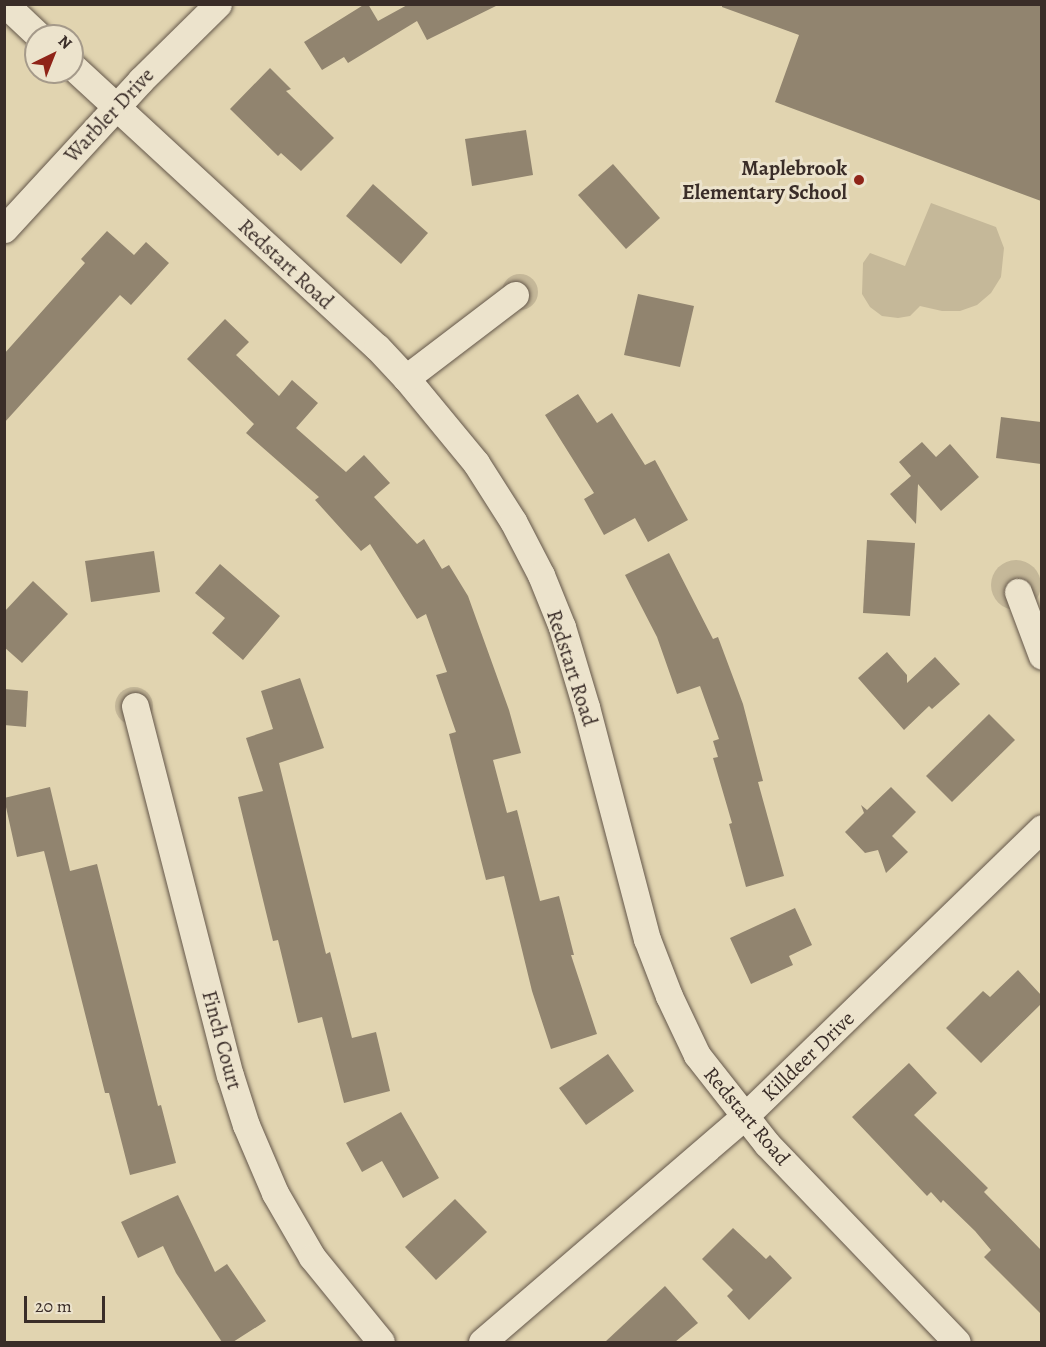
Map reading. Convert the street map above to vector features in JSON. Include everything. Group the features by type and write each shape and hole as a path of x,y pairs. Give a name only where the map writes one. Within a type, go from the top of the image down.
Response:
{"street":[{"path":"4,4 26,24"},
{"name":"Warbler Drive","path":"4,229 116,106 218,4"},
{"name":"Redstart Road","path":"84,77 376,346 406,378 476,463 513,521 541,575 562,627 586,707 647,939 669,996 697,1055 744,1117 957,1342"},
{"path":"406,378 515,295"},
{"path":"1018,592 1041,656"},
{"name":"Finch Court","path":"135,706 230,1075 246,1125 275,1193 312,1257 381,1342"},
{"name":"Killdeer Drive","path":"482,1342 744,1117 1041,828"}],"shaded area":[{"path":"931,203 996,227 1004,248 1001,277 991,293 977,305 960,311 942,311 920,306 910,316 898,318 882,316 870,307 862,294 863,263 870,253 905,266"},
{"path":"520,274 533,279 538,292 533,305 520,310 507,305 502,292 507,279"},
{"path":"1011,560 1021,560 1034,567 1041,580 1041,590 1034,603 1021,610 1011,610 1002,606 995,599 991,590 991,580 995,571 1002,564"},
{"path":"134,687 141,688 147,693 152,699 152,713 147,719 141,724 134,725 127,724 121,719 116,713 115,706 116,699 121,693 127,688"}],"building":[{"path":"368,4 378,21 409,4 500,4 427,40 417,21 348,63 344,57 322,70 304,42"},
{"path":"722,4 1041,4 1041,201 775,102 799,35 722,7"},
{"path":"270,68 291,89 286,91 334,138 301,171 281,153 278,156 230,109"},
{"path":"526,130 533,175 472,186 465,139"},
{"path":"613,164 660,218 626,249 578,195"},
{"path":"373,184 428,233 401,264 346,216"},
{"path":"107,231 134,255 146,242 169,263 131,305 120,295 4,423 4,354 85,263 81,259"},
{"path":"638,294 694,306 680,367 624,355"},
{"path":"225,319 249,342 236,355 279,396 292,380 318,403 296,428 346,472 364,455 390,483 374,497 417,544 424,539 442,569 449,565 468,596 509,710 521,753 493,760 507,813 517,810 540,901 559,896 574,955 571,955 597,1034 551,1049 532,991 504,876 486,880 449,734 456,732 436,675 447,672 426,614 417,619 370,544 361,551 315,500 319,497 246,433 254,424 187,359"},
{"path":"578,394 597,423 612,413 645,465 655,460 688,520 648,542 635,518 604,535 584,499 594,493 545,415"},
{"path":"1001,417 1041,422 1041,464 996,458"},
{"path":"922,442 936,457 950,444 979,477 941,511 918,484 916,524 890,494 911,476 899,462"},
{"path":"867,540 915,543 910,616 863,613"},
{"path":"154,551 160,592 91,602 85,561"},
{"path":"669,553 713,639 718,637 743,704 763,781 758,782 784,876 746,887 729,824 732,823 713,758 718,757 713,741 719,739 700,686 677,694 657,637 625,575"},
{"path":"220,564 280,616 243,660 212,633 225,618 195,593"},
{"path":"33,581 68,614 22,663 4,647 4,612"},
{"path":"887,652 907,675 907,683 935,657 960,684 932,709 929,706 904,730 858,678"},
{"path":"300,678 324,748 279,763 326,954 330,952 352,1038 376,1032 390,1091 344,1103 322,1017 298,1023 278,940 273,941 238,797 263,791 246,738 273,729 261,691"},
{"path":"4,689 28,691 26,727 4,725"},
{"path":"989,714 1015,740 952,802 926,776"},
{"path":"50,787 70,871 97,864 158,1106 161,1105 176,1163 130,1175 109,1093 105,1093 44,851 17,857 4,798"},
{"path":"891,787 916,812 892,836 908,852 886,873 878,850 865,853 845,832 864,813 861,805 867,810"},
{"path":"795,908 812,945 789,956 793,965 751,984 730,938"},
{"path":"1018,970 1041,995 1041,1004 981,1063 946,1028 983,991 990,997"},
{"path":"608,1054 634,1091 586,1125 559,1088"},
{"path":"909,1063 937,1093 914,1115 988,1188 984,1192 1041,1250 1041,1314 984,1257 991,1250 975,1231 943,1200 941,1203 931,1192 927,1196 852,1117"},
{"path":"401,1112 439,1178 403,1198 382,1161 362,1172 346,1143"},
{"path":"178,1195 215,1272 227,1264 266,1321 233,1342 222,1342 176,1273 163,1246 138,1258 121,1222"},
{"path":"455,1199 487,1232 436,1280 405,1247"},
{"path":"733,1228 766,1259 770,1255 792,1278 749,1320 727,1296 733,1290 702,1259"},
{"path":"665,1286 698,1323 675,1342 605,1342"}],"place":[{"name":"Maplebrook Elementary School","path":"859,180"}]}
